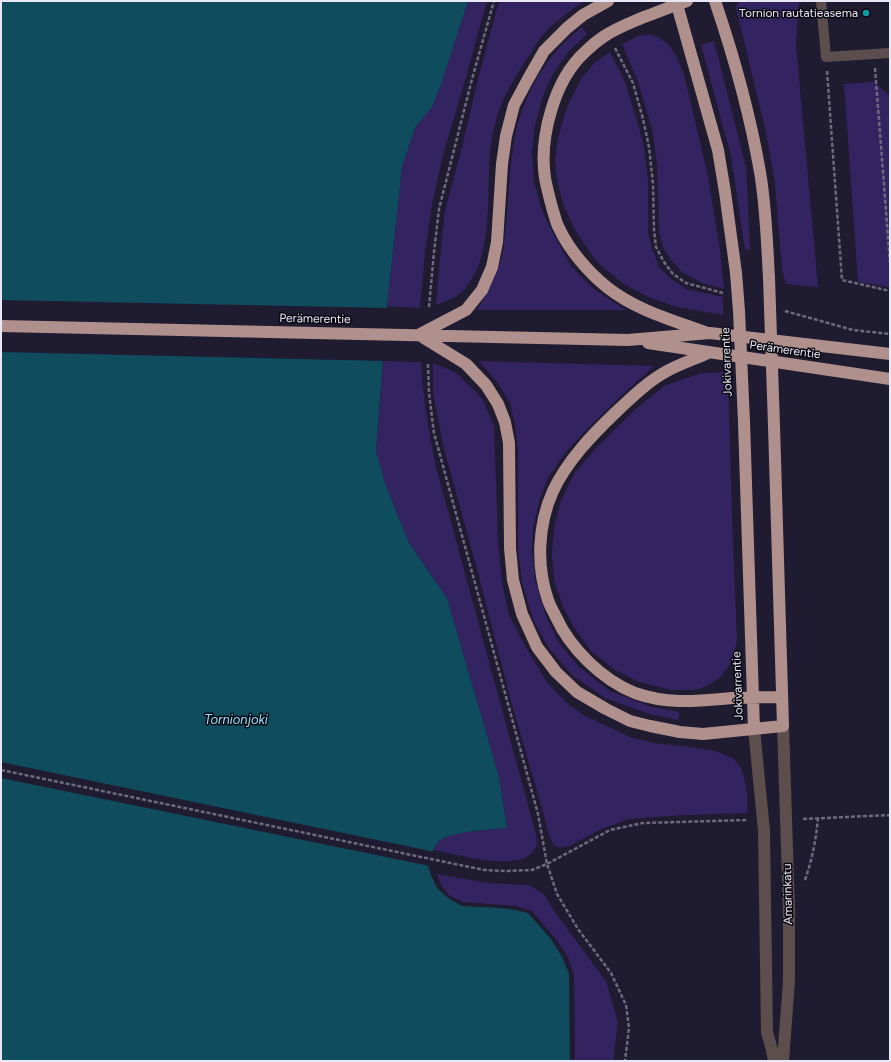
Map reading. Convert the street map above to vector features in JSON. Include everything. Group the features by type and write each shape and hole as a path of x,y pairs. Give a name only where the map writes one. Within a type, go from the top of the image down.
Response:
{"highway":[{"path":"419,335 466,310 482,290 492,267 497,242 502,164 506,136 514,105 544,51 567,28 584,15 608,1"},
{"path":"419,335 466,364 486,385 498,404 505,422 509,443 510,548 513,580 522,614 537,647 556,672 576,692 630,721 680,732 703,734 783,726 769,278 764,203 755,143 741,88 715,1"},
{"path":"680,2 626,25 603,37 583,53 565,76 554,101 547,127 544,156 545,178 551,204 559,228 571,249 586,267 609,288 631,303 659,316 710,333"},
{"name":"Jokivarrentie","path":"680,2 718,150 736,273 744,422 754,729"},
{"name":"Perämerentie","path":"1,326 628,340 710,333 890,354"},
{"name":"Perämerentie","path":"628,340 890,379"},
{"path":"708,353 666,372 647,384 602,426 580,450 563,472 553,491 545,512 540,539 543,581 548,601 570,642 587,660 609,679 634,692 659,700 693,702 753,697 782,697"}],"street":[{"name":"Amarinkatu","path":"783,726 789,910 789,980 783,1061"},
{"name":"Amarinkatu","path":"754,729 764,831 767,1032 774,1061"}],"lane":[{"path":"821,1 826,57 890,53"}],"path":[{"path":"429,307 439,209 472,79 494,1"},
{"path":"615,48 633,83 649,147 653,184 656,247 664,262 673,274 686,283 730,295"},
{"path":"874,54 890,263"},
{"path":"826,57 842,280 890,291"},
{"path":"781,309 853,330 890,334"},
{"path":"428,364 429,393 434,433 538,814 546,864 557,894 578,929 611,973 626,1005 629,1028 625,1061"},
{"path":"1,770 484,870 532,870 610,830 643,823 748,820"},
{"path":"803,819 890,815"},
{"path":"805,880 810,866 816,838 818,818"}],"shaded area":[{"path":"468,1 487,1 443,155 432,205 425,252 420,308 387,306 402,167 415,128 432,107 442,82"},
{"path":"499,1 583,2 557,21 541,37 507,92 497,117 491,141 487,220 481,257 475,274 465,289 448,301 436,305 445,210"},
{"path":"739,1 799,1 796,45 818,287 786,284 782,270 775,183 765,128 736,8"},
{"path":"582,27 587,34 569,51 553,74 542,98 535,126 532,151 534,182 543,213 571,266 594,289 626,310 477,310 493,280 503,254 513,148 522,111 533,86 547,63 555,52"},
{"path":"648,34 658,37 669,45 676,55 684,74 708,176 720,250 724,289 702,283 682,272 671,260 663,247 659,231 657,164 652,129 638,82 622,44 638,36"},
{"path":"714,41 746,167 750,249 745,250 731,156 701,45"},
{"path":"610,52 626,84 643,142 648,179 648,232 659,267 670,278 686,289 723,297 723,315 677,307 648,297 622,283 596,261 575,230 564,207 557,180 555,161 558,137 567,107 581,79 595,62"},
{"path":"874,82 890,96 890,287 858,282 844,84"},
{"path":"383,361 421,362 423,389 436,467 537,838 536,847 529,855 519,860 489,860 434,850 439,841 451,835 507,827 499,777 447,598 409,543 386,486 376,451"},
{"path":"479,361 654,366 586,430 565,453 548,478 540,499 533,528 532,550 535,580 546,616 559,643 579,667 610,691 652,707 679,712 678,720 650,714 607,699 572,675 549,648 533,620 522,582 518,550 518,450 515,425 510,403 497,382"},
{"path":"433,363 455,372 473,389 483,400 494,426 498,541 502,582 509,615 546,681 567,703 583,715 630,737 653,743 716,751 734,759 741,768 744,777 747,793 747,813 629,819 601,829 570,846 560,848 552,842 511,701 443,445 433,393"},
{"path":"728,372 737,641 731,662 721,677 709,685 695,690 671,690 639,682 615,670 591,651 575,629 563,607 554,580 552,554 554,528 560,503 575,472 600,444 637,408 664,386 701,373"},
{"path":"437,874 487,883 529,885 544,894 554,911 606,981 618,1022 613,1061 575,1061 574,974 567,955 532,911 516,906 463,902 450,896 442,886"}],"water":[{"name":"Tornionjoki","path":"1,1 468,1 442,82 432,107 415,128 402,167 387,306 376,451 386,486 409,543 447,598 499,777 507,828 461,833 444,838 437,843 427,863 437,888 448,898 462,906 501,908 528,913 551,939 562,957 569,974 570,1061 1,1061"}],"pier":[{"path":"1,300 389,308 385,361 1,352"},
{"path":"1,762 435,852 429,863 430,866 1,778"}],"place":[{"name":"Tornion rautatieasema","path":"866,13"}]}
